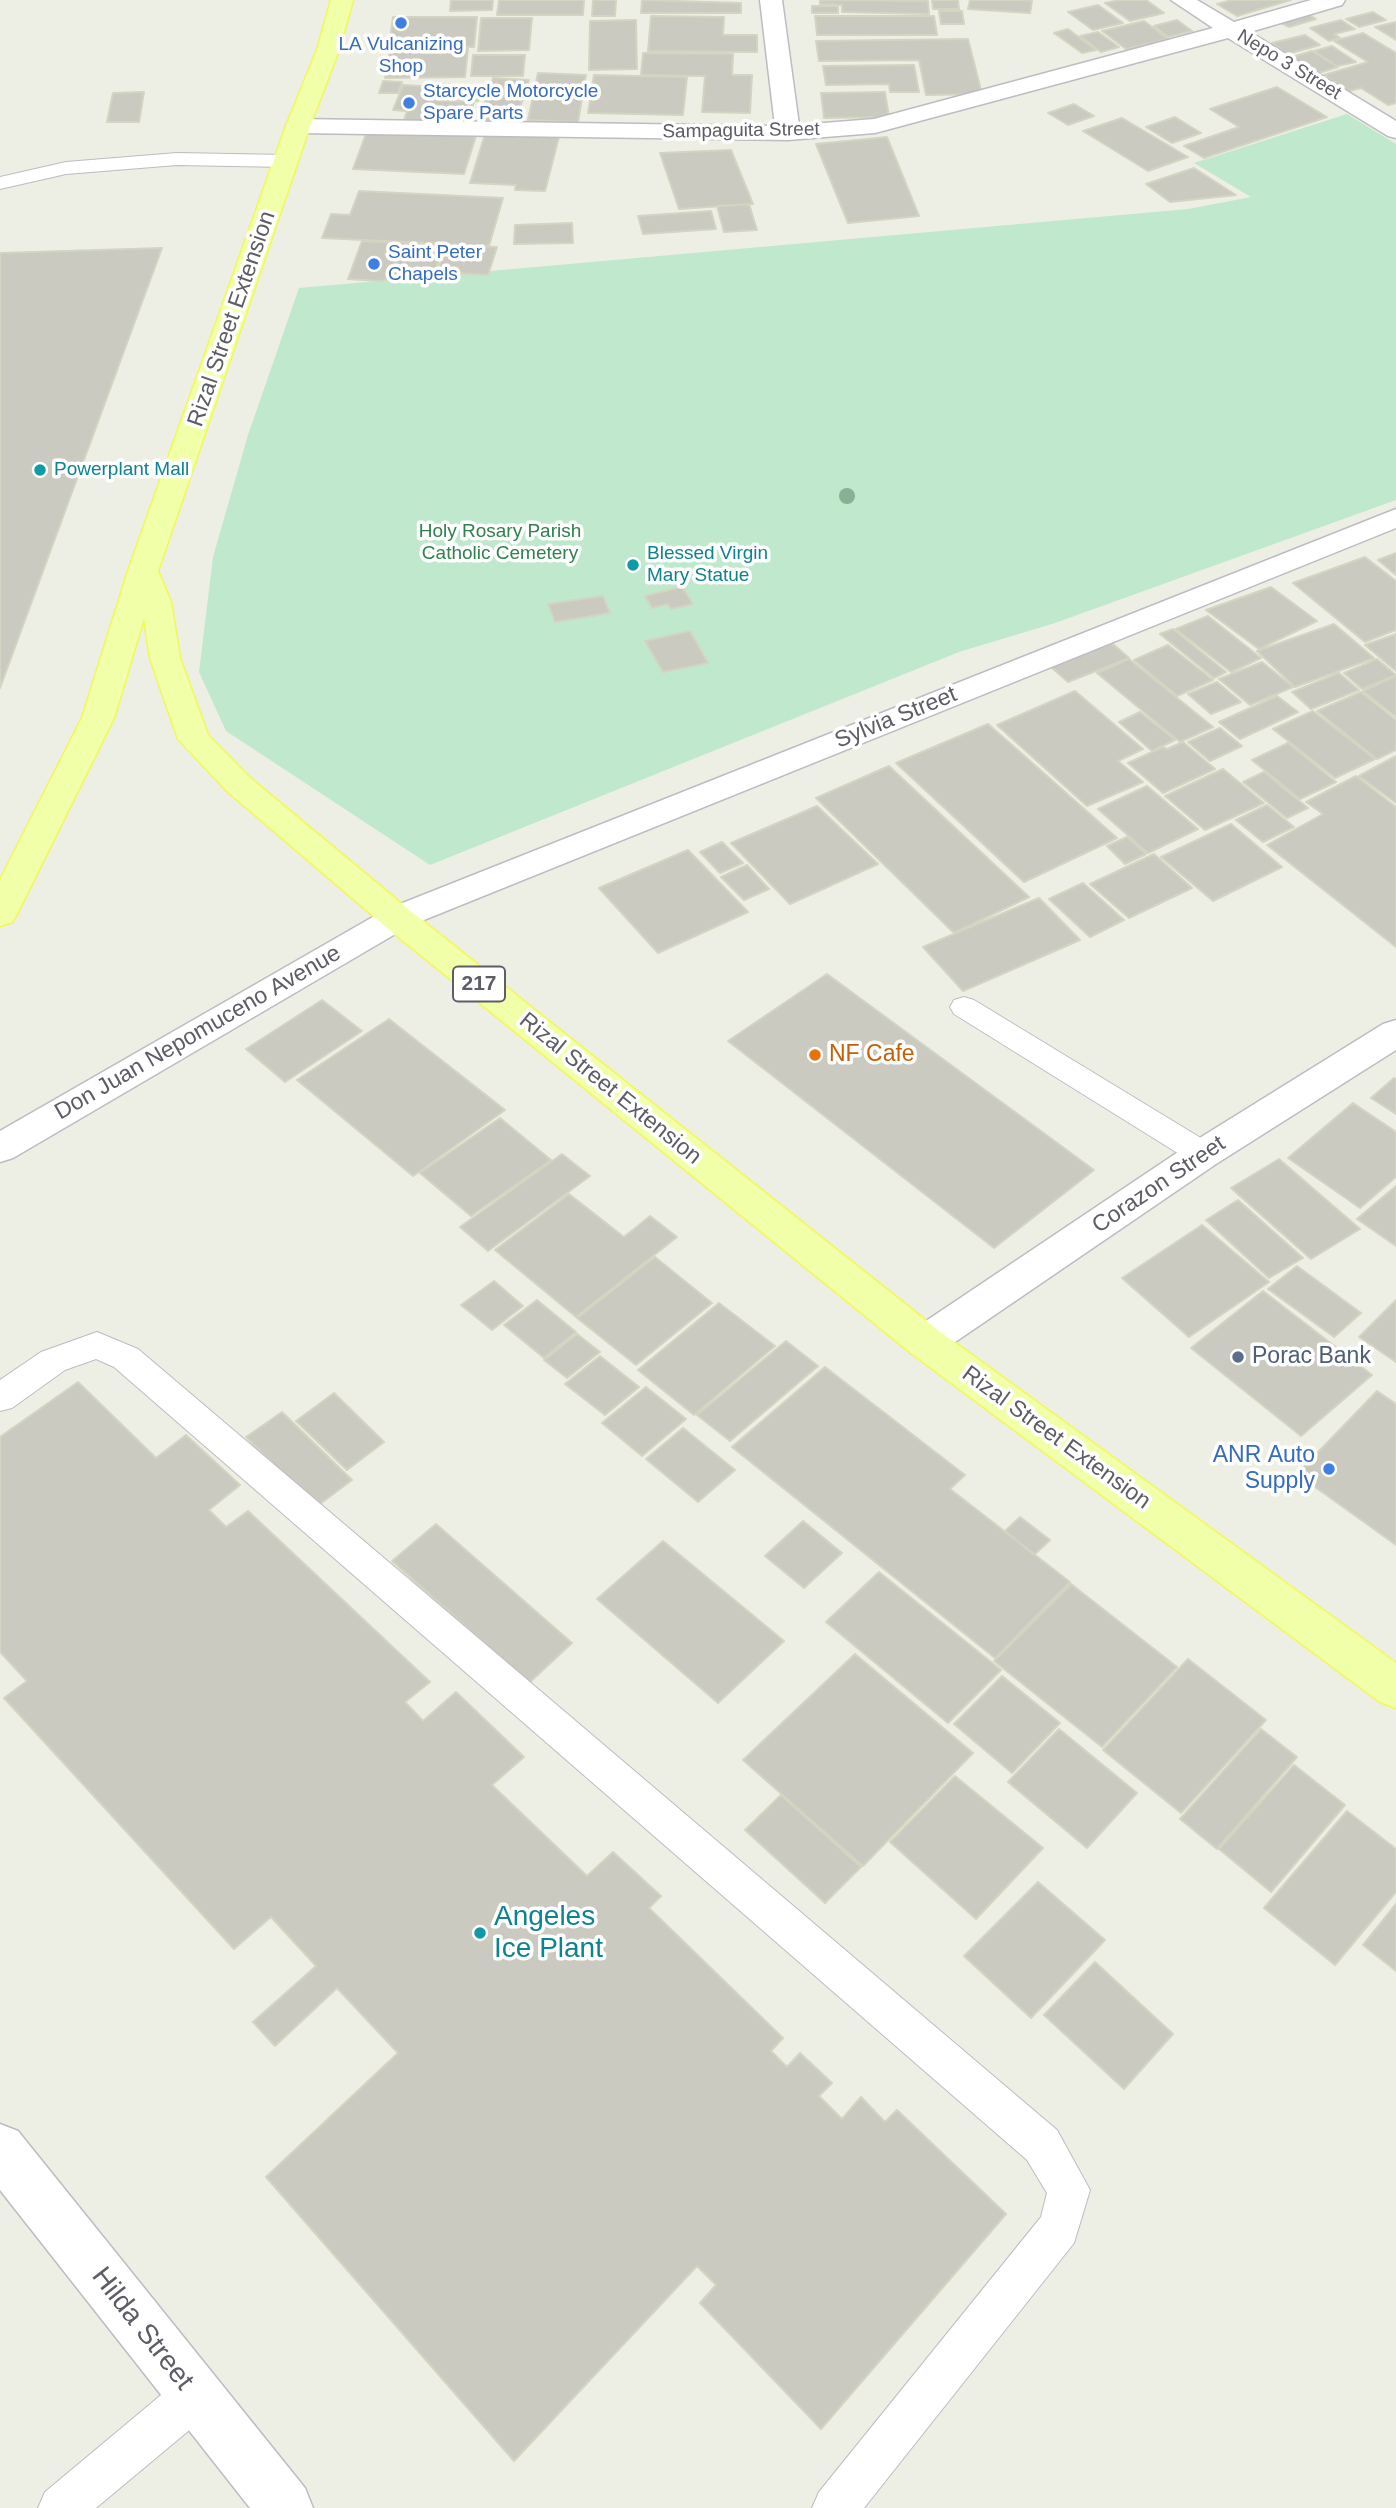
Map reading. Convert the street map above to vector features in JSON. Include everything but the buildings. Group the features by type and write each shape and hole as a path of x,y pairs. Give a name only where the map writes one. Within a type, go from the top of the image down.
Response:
{"main road":[{"name":"Rizal Street Extension","path":"342,0 328,50 298,126 143,571 156,602 165,657 194,738 238,783 397,918 925,1342 1396,1688"},
{"path":"0,914 98,718 143,571"}],"street":[{"path":"771,0 788,133"},
{"name":"Nepo 3 Street","path":"1182,0 1396,131"},
{"name":"Sampaguita Street","path":"298,126 788,133 875,125 1232,30 1334,0"},
{"name":"Sylvia Street","path":"397,918 1396,518"},
{"name":"Don Juan Nepomuceno Avenue","path":"0,1149 397,918"},
{"name":"Corazon Street","path":"925,1342 1203,1154 1396,1033"},
{"name":"Hilda Street","path":"0,2149 285,2508"}],"lane":[{"path":"0,183 66,168 177,159 286,161"},
{"path":"964,1007 1203,1154"},
{"path":"0,1398 53,1361 97,1345 126,1358 1042,2145 1069,2190 1059,2228 835,2508"},
{"path":"61,2508 195,2396"}],"green space":[{"name":"Holy Rosary Parish Catholic Cemetery","path":"1347,114 1396,144 1396,500 1055,623 959,652 430,865 226,731 199,672 213,557 248,435 299,288 1188,209 1251,197 1194,163"}],"place":[{"name":"LA Vulcanizing Shop","path":"401,23"},
{"name":"Starcycle Motorcycle Spare Parts","path":"409,103"},
{"name":"Saint Peter Chapels","path":"374,264"},
{"name":"Powerplant Mall","path":"40,470"},
{"name":"Blessed Virgin Mary Statue","path":"633,565"},
{"name":"NF Cafe","path":"815,1055"},
{"name":"Porac Bank","path":"1238,1357"},
{"name":"ANR Auto Supply","path":"1329,1469"},
{"name":"Angeles Ice Plant","path":"480,1933"}]}
